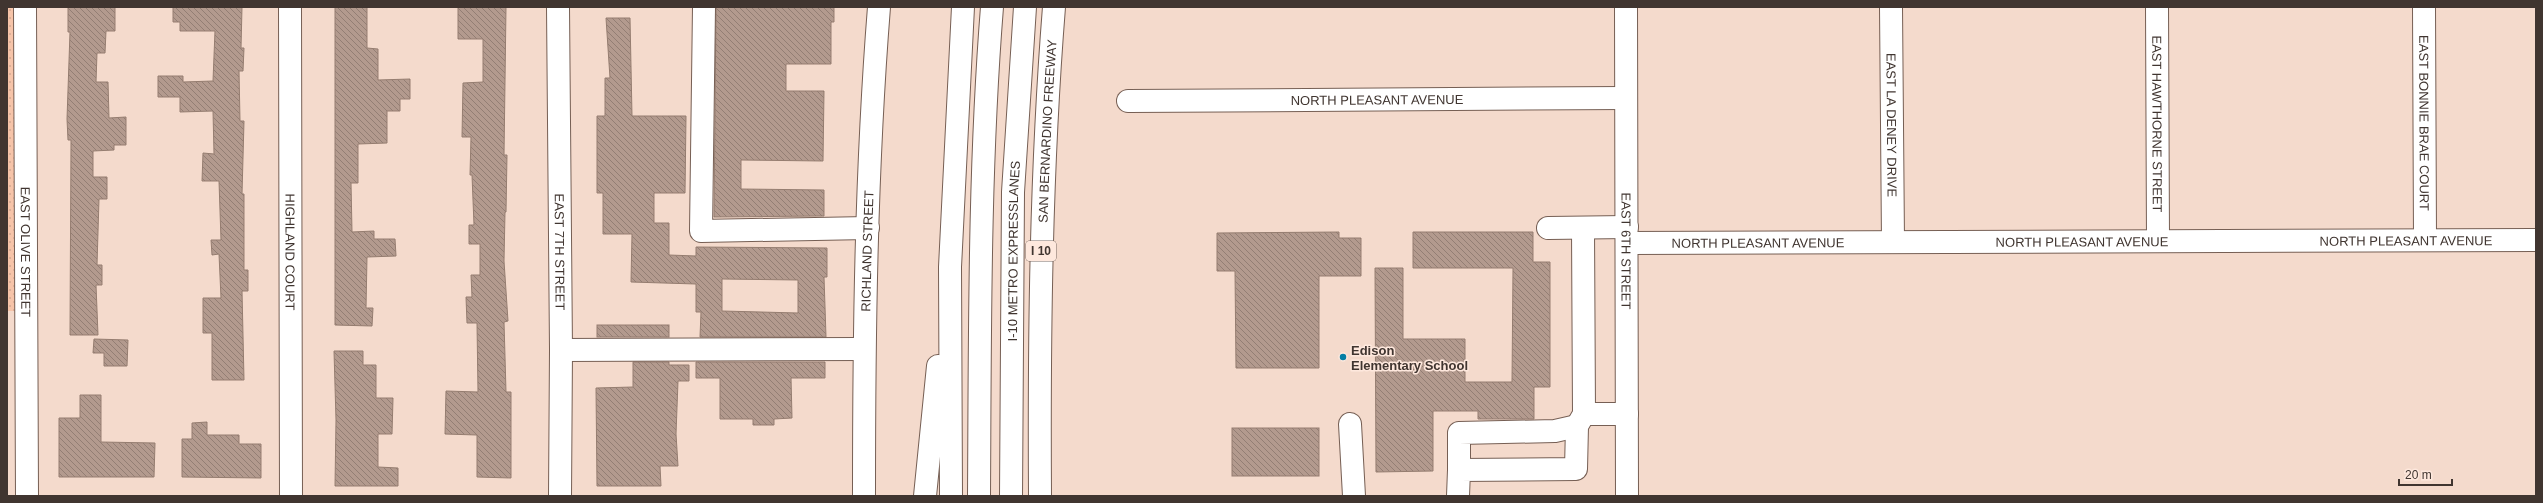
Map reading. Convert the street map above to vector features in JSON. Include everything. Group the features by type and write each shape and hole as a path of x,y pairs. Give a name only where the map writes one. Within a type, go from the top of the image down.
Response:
{"main road":[{"name":"EAST OLIVE STREET","path":"25,7 27,496"},
{"name":"HIGHLAND COURT","path":"290,7 291,496"},
{"name":"EAST 7TH STREET","path":"558,7 561,350 560,496"},
{"path":"704,7 701,231 868,228"},
{"name":"RICHLAND STREET","path":"864,496 864,349 872,89 879,7"},
{"path":"951,496 950,267 963,7"},
{"path":"979,496 980,258 992,7"},
{"name":"I-10 METRO EXPRESSLANES","path":"1011,496 1013,192 1025,7"},
{"name":"SAN BERNARDINO FREEWAY","path":"1040,496 1041,249 1044,154 1054,7"},
{"name":"EAST 6TH STREET","path":"1626,7 1627,496"},
{"name":"EAST LA DENEY DRIVE","path":"1891,7 1892,242"},
{"name":"EAST HAWTHORNE STREET","path":"2157,7 2158,241"},
{"name":"EAST BONNIE BRAE COURT","path":"2424,7 2425,240"},
{"name":"NORTH PLEASANT AVENUE","path":"1128,101 1626,98"},
{"name":"NORTH PLEASANT AVENUE","path":"1548,228 1583,228 1627,235 1892,242 2536,240"},
{"path":"1459,470 1576,469 1580,420 1583,228"},
{"path":"925,496 950,267"},
{"path":"561,350 864,349"},
{"path":"1458,496 1459,433 1554,431 1580,420 1627,414"},
{"path":"1350,424 1354,496"}],"shaded area":[{"path":"7,7 14,7 15,311 7,311"}],"building":[{"path":"68,7 115,7 115,31 106,31 105,53 97,53 96,82 108,82 109,118 126,117 126,145 114,145 114,150 93,151 93,177 107,177 107,199 99,199 97,265 102,265 102,285 96,285 98,335 70,335 71,140 68,140 67,119 70,32 68,32"},
{"path":"173,7 242,7 241,48 244,48 243,71 239,71 240,121 244,121 242,194 244,194 244,270 248,270 248,291 242,291 244,380 212,380 212,333 203,333 203,298 221,298 219,254 212,255 211,240 221,240 219,181 202,181 203,153 214,154 213,111 180,112 180,97 158,97 158,76 183,76 183,82 213,81 215,31 180,31 180,22 173,22"},
{"path":"335,7 367,7 367,48 378,49 378,80 410,79 410,99 400,99 400,111 387,111 387,143 358,144 358,183 351,183 352,232 374,231 374,239 395,239 396,256 367,257 366,308 373,308 372,326 335,325"},
{"path":"458,7 506,7 504,155 507,155 504,261 508,321 504,322 506,392 511,392 511,478 477,477 477,435 445,434 446,391 478,392 477,323 467,323 466,297 472,297 471,275 480,275 480,244 469,244 469,225 474,225 472,175 470,175 471,137 462,137 463,83 483,82 483,39 458,39"},
{"path":"716,7 834,7 834,22 831,22 831,64 786,64 786,91 824,91 823,161 741,160 741,189 824,190 824,216 714,217"},
{"path":"606,18 630,18 632,116 686,116 685,193 654,193 654,223 669,223 669,255 696,256 696,247 827,248 827,277 824,277 826,337 700,337 701,312 696,312 696,284 631,282 632,234 603,234 603,193 597,193 597,116 605,116 605,78 610,78","holes":["722,279 798,280 798,313 722,311"]},
{"path":"1339,232 1339,238 1361,238 1361,276 1319,276 1319,368 1236,368 1235,271 1217,271 1217,233"},
{"path":"1413,232 1533,232 1533,262 1550,262 1550,387 1534,387 1534,419 1478,419 1478,411 1433,411 1433,471 1376,472 1375,268 1403,268 1403,339 1465,339 1465,382 1512,382 1513,268 1413,268"},
{"path":"597,325 669,325 669,337 597,337"},
{"path":"94,339 128,340 127,366 104,366 104,353 93,353"},
{"path":"334,351 363,351 363,365 376,365 376,398 393,398 392,434 378,434 378,467 398,468 398,486 335,486 336,420"},
{"path":"633,362 669,362 669,365 689,365 689,381 678,381 676,434 678,466 660,466 661,486 597,486 596,388 633,387"},
{"path":"696,362 825,362 825,378 791,378 792,418 774,419 774,425 753,425 753,419 720,419 720,378 696,378"},
{"path":"80,395 101,395 101,442 155,443 154,477 59,477 59,418 80,418"},
{"path":"207,422 207,435 239,435 239,444 261,444 261,478 182,477 182,439 192,439 192,423"},
{"path":"1232,428 1319,428 1319,476 1232,476"}],"place":[{"name":"Edison Elementary School","path":"1343,357"}]}
